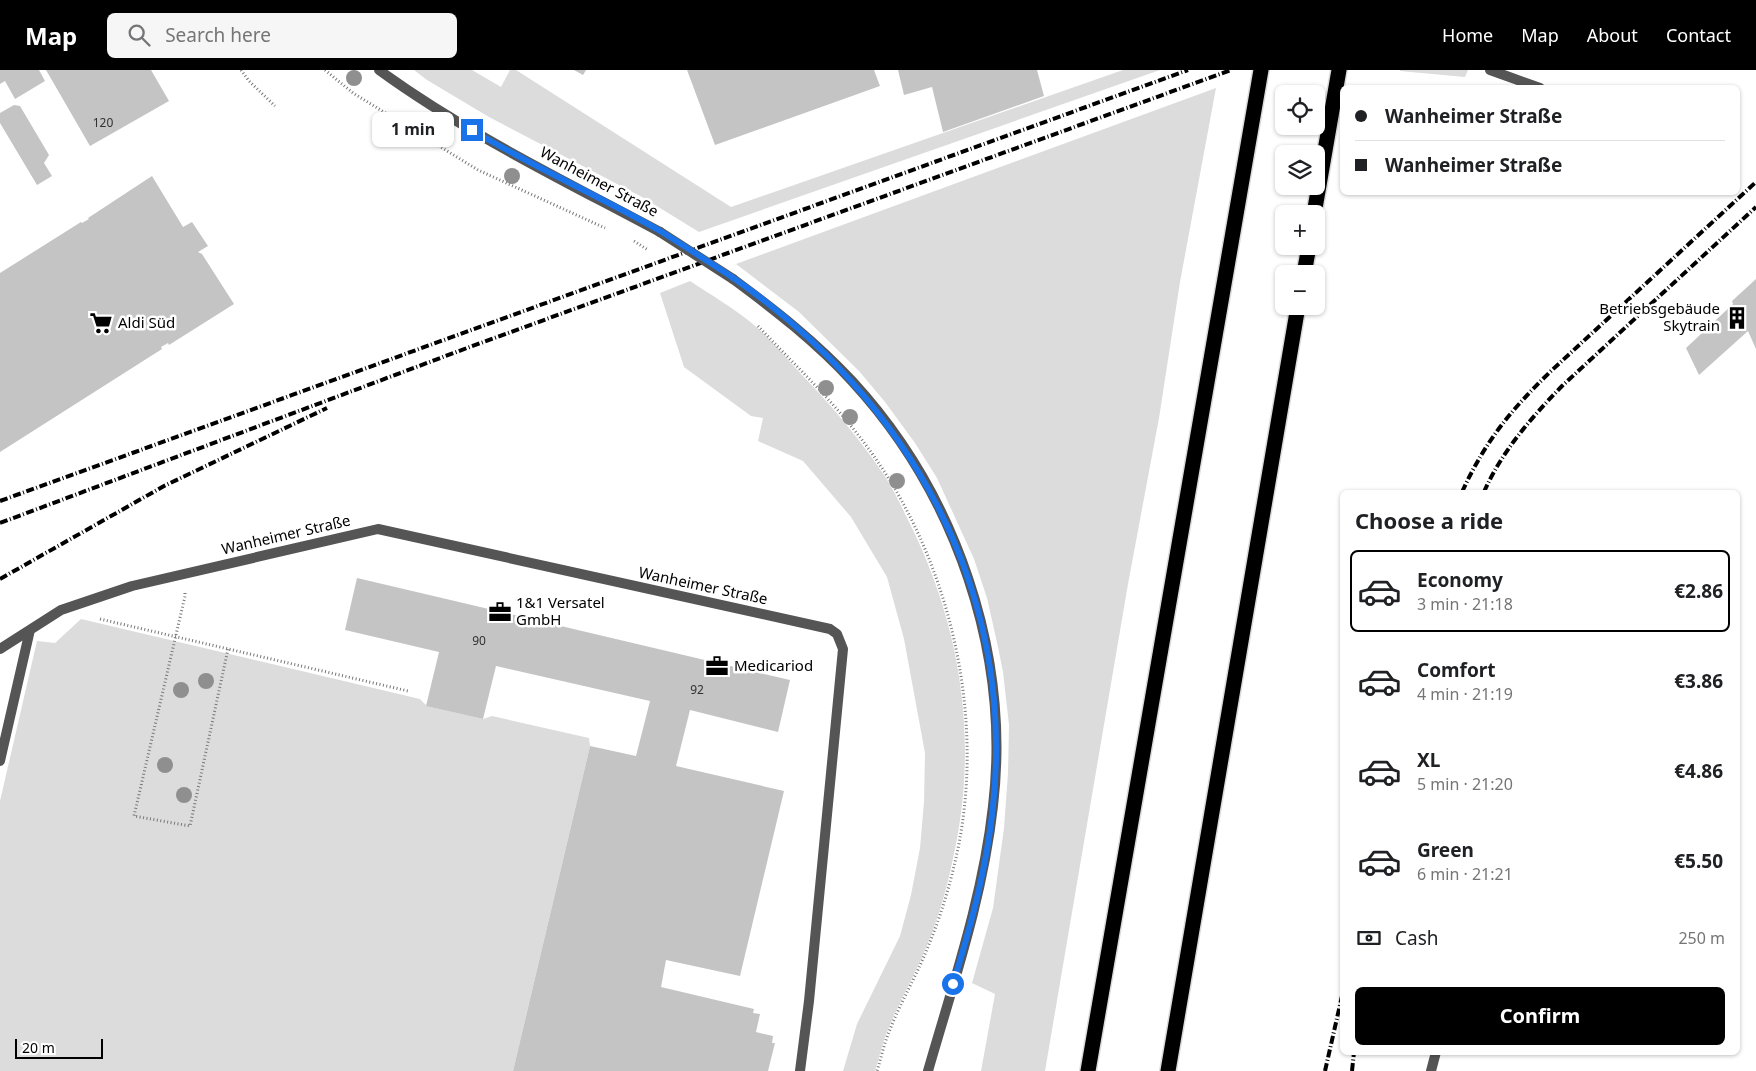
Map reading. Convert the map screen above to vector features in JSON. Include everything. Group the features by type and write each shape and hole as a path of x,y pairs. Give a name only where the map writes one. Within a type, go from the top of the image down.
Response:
{"highway":[{"path":"1088,1071 1261,70"},
{"path":"1316,205 1339,70"},
{"path":"1168,1071 1296,315"}],"street":[{"name":"Wanheimer Straße","path":"379,70 409,93 487,140 660,232 734,279 787,320 852,381 878,412 926,482 948,526 976,600 987,649 996,727 994,804 984,869 974,914 928,1071"},
{"path":"1490,70 1532,85"},
{"name":"Wanheimer Straße","path":"0,649 61,610 132,586 378,529 830,629 837,634 843,649 809,1001 800,1071"},
{"path":"0,761 30,630"},
{"path":"1431,1071 1435,1055"}],"path":[{"path":"240,70 275,106"},
{"path":"325,70 354,93 478,170 608,230"},
{"path":"625,238 634,241"},
{"path":"756,324 819,390 859,436 886,474 926,552 947,610 958,662 968,747 966,803 955,862 940,914 927,949 890,1031 877,1071"},
{"path":"181,575 185,596 134,816 190,826 228,649"},
{"path":"99,619 408,691"}],"shaded area":[{"path":"414,70 472,70 501,87 510,70 516,70 731,207 1123,70 1160,70 699,232 642,197 489,117 427,80"},
{"path":"1400,70 1468,70 1465,77"},
{"path":"1216,88 1180,282 1159,418 1128,584 1045,1071 981,1071 995,994 972,983 993,908 1004,828 1009,725 1003,672 987,598 974,559 937,478 915,443 885,402 859,371 799,312 736,264"},
{"path":"690,281 739,313 766,336 834,410 875,462 899,501 929,568 944,608 954,650 965,734 960,820 950,874 937,918 921,960 887,1032 875,1071 843,1071 857,1024 900,936 911,895 920,848 924,802 925,753 904,639 887,577 851,517 803,461 758,441 763,418 751,416 684,367 660,293"},
{"path":"81,619 420,699 427,706 483,719 492,716 589,738 590,746 513,1071 0,1071 0,801 37,641 55,643"}],"building":[{"path":"0,70 39,70 45,81 15,99 5,81 0,84"},
{"path":"46,70 151,70 169,101 90,146"},
{"path":"574,70 586,70 583,75"},
{"path":"687,70 874,70 880,86 715,145"},
{"path":"898,70 1037,70 1044,96 943,132 932,87 904,95"},
{"path":"14,105 20,106 49,155 44,163 52,176 37,185 0,123 0,113"},
{"name":"Aldi Süd","path":"152,176 183,227 192,222 208,246 198,252 202,254 234,304 169,345 168,343 161,347 162,349 0,452 0,273 81,222 89,219"},
{"name":"Betriebsgebäude Skytrain","path":"1756,279 1756,349 1748,331 1699,375 1686,348 1733,304 1732,301"},
{"path":"357,578 790,680 778,732 690,710 676,766 784,791 740,976 666,960 661,987 754,1009 753,1013 760,1014 756,1032 773,1036 772,1043 775,1043 768,1071 513,1071 590,746 636,756 650,701 496,666 483,719 426,706 439,652 345,630"}],"railway":[{"path":"0,501 1188,70"},
{"path":"0,523 467,348 1231,70"},
{"path":"1463,490 1490,441 1523,399 1756,182"},
{"path":"1485,490 1508,449 1550,398 1756,207"},
{"path":"0,579 164,486 327,408"},
{"path":"1325,1071 1340,1005"},
{"path":"1352,1071 1354,1055"}],"place":[{"name":"Betriebsgebäude Skytrain","path":"1737,318"},
{"name":"Aldi Süd","path":"101,323"},
{"name":"1&1 Versatel GmbH","path":"500,612"},
{"name":"Medicariod","path":"717,666"}],"route":[{"path":"472,130 487,140 660,232 734,279 787,320 852,381 878,412 926,482 948,526 976,600 987,649 996,727 994,804 984,869 974,914 953,984"}]}
